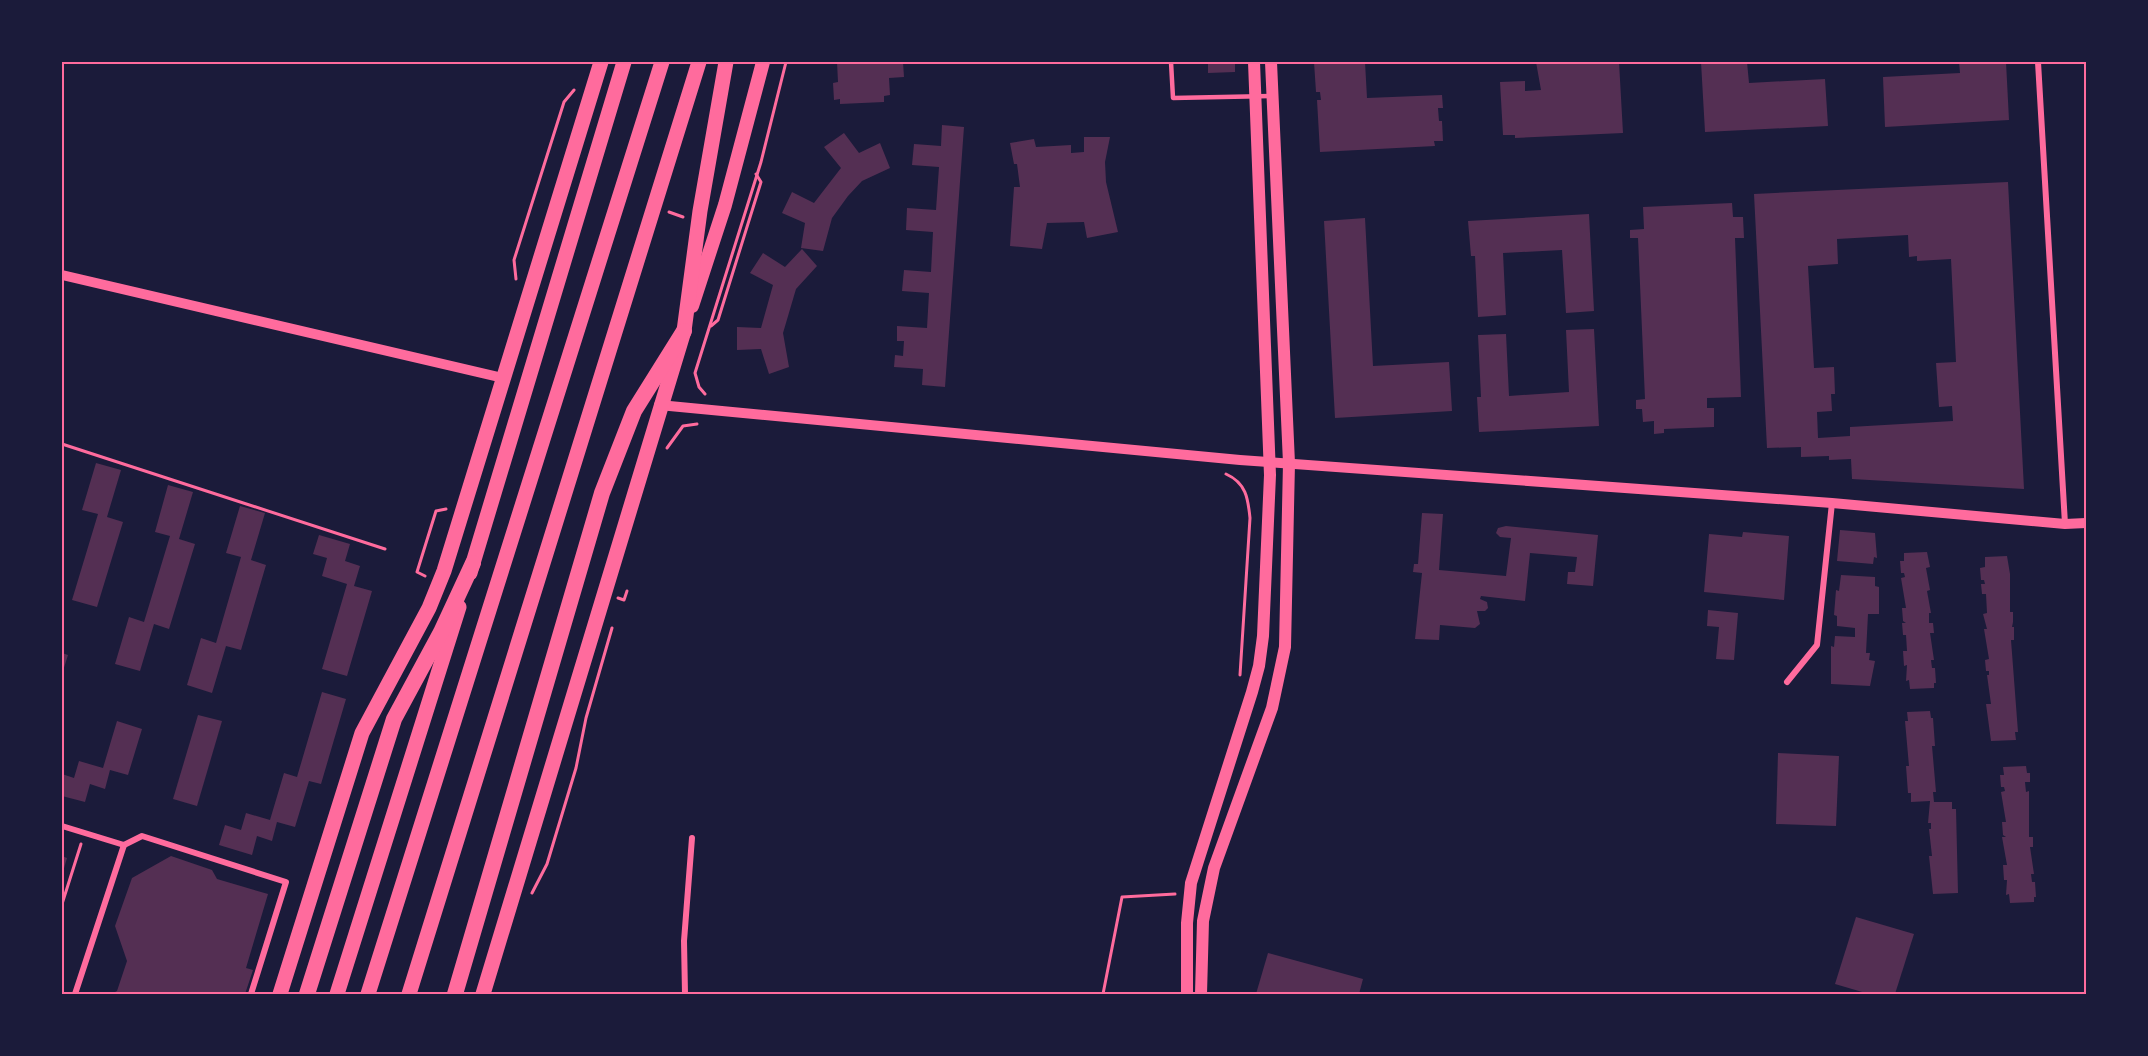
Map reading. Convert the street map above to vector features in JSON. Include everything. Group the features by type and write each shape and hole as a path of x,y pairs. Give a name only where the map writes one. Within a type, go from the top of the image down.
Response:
{"highway":[{"path":"280,994 362,733 425,616 441,580 601,62"},
{"path":"337,994 473,563 624,62"},
{"path":"368,994 662,62"},
{"path":"409,994 699,62"},
{"path":"483,994 659,405 684,330 700,211 726,62"},
{"path":"455,994 602,494 634,411 684,330"},
{"path":"307,994 394,718 441,632 473,563"}],"main road":[{"path":"684,330 725,205 763,62"},
{"path":"1187,994 1187,923 1191,883 1252,692 1262,651 1270,461 1254,62"},
{"path":"1201,994 1203,921 1214,867 1265,730 1282,670 1289,463 1271,62"}],"street":[{"path":"2038,62 2065,524"},
{"path":"62,275 503,378"},
{"path":"659,405 1289,463 1832,503 2065,524 2086,523"},
{"path":"1787,682 1817,645 1832,503"},
{"path":"62,826 123,845 142,836 286,882 251,994"},
{"path":"685,994 684,941 692,838"},
{"path":"75,994 123,845"}],"lane":[{"path":"1171,62 1173,98 1272,96"}],"path":[{"path":"699,387 695,373 756,174 786,62"},
{"path":"516,284 514,260 564,102 577,87"},
{"path":"709,327 718,320 761,182 756,174"},
{"path":"663,453 683,426 696,424"},
{"path":"62,444 386,549"},
{"path":"1239,685 1250,518 1248,497 1242,485"},
{"path":"614,608 620,587"},
{"path":"617,598 624,600 627,591"},
{"path":"531,895 547,864 576,768 586,718 613,631 612,625"},
{"path":"62,904 85,833"},
{"path":"1176,900 1178,886"},
{"path":"1103,994 1122,897 1177,894"}],"building":[{"path":"837,62 903,62 904,77 889,78 890,95 884,96 884,102 840,104 840,99 834,100 833,83 838,82"},
{"path":"1208,62 1235,62 1235,72 1208,73"},
{"path":"1314,62 1365,62 1367,98 1442,95 1443,108 1438,108 1439,121 1442,121 1443,141 1434,141 1435,146 1320,152 1317,100 1321,100 1320,92 1316,92"},
{"path":"1536,62 1619,62 1623,133 1515,138 1515,135 1503,135 1500,82 1525,81 1525,91 1541,90"},
{"path":"1701,62 1747,62 1749,83 1825,79 1828,126 1705,132"},
{"path":"1959,62 2006,62 2009,120 1885,127 1883,77 1960,73"},
{"path":"942,125 964,127 945,387 922,385 923,369 894,367 895,355 903,356 904,341 897,341 897,326 927,328 929,293 902,291 904,270 931,272 933,232 906,230 907,208 936,210 939,167 912,165 914,144 941,146"},
{"path":"844,133 859,153 880,143 890,168 862,181 848,196 832,218 823,251 801,248 805,223 782,213 792,192 814,203 841,168 824,147"},
{"path":"1084,137 1110,137 1105,162 1106,182 1118,232 1087,238 1084,222 1047,223 1042,249 1010,246 1014,187 1020,187 1017,164 1014,164 1010,143 1034,139 1036,147 1071,145 1071,153 1084,152"},
{"path":"2008,182 2024,489 1852,479 1851,459 1829,460 1829,456 1801,457 1801,447 1767,448 1754,194","holes":["1908,235 1909,257 1917,256 1917,261 1951,259 1956,362 1936,363 1939,407 1952,406 1953,421 1850,427 1850,436 1818,438 1817,412 1832,411 1831,394 1835,394 1834,367 1814,368 1808,266 1838,264 1837,239"]},
{"path":"1732,203 1733,217 1743,217 1744,238 1735,238 1741,397 1707,398 1707,408 1714,408 1714,427 1664,429 1664,433 1654,434 1654,421 1643,422 1642,409 1636,409 1636,400 1645,399 1638,238 1630,238 1630,230 1644,229 1643,207"},
{"path":"1589,214 1594,311 1566,313 1562,250 1503,253 1506,315 1478,317 1475,256 1471,256 1468,221"},
{"path":"1365,218 1373,366 1449,362 1452,411 1335,418 1324,221"},
{"path":"802,249 817,266 796,289 783,333 789,367 769,374 761,349 737,350 737,327 761,328 773,285 750,273 763,253 785,267"},
{"path":"1594,329 1599,426 1479,432 1477,397 1481,397 1478,335 1506,334 1509,396 1569,392 1566,330"},
{"path":"96,463 121,470 107,517 123,522 97,607 72,600 98,514 82,510"},
{"path":"168,485 193,492 179,539 195,544 169,629 154,624 140,671 115,664 129,617 144,622 170,536 155,532"},
{"path":"240,506 265,513 251,560 266,565 241,650 226,646 212,693 187,685 201,638 216,643 241,557 226,553"},
{"path":"1422,513 1443,514 1439,570 1506,576 1511,538 1500,537 1496,533 1498,528 1506,526 1598,535 1593,586 1567,584 1568,572 1575,572 1577,557 1530,553 1525,601 1481,596 1480,599 1487,602 1488,608 1485,611 1477,611 1480,624 1475,628 1440,625 1439,640 1415,639 1422,573 1413,572 1414,564 1418,564"},
{"path":"1840,530 1875,533 1877,558 1874,557 1873,564 1837,561"},
{"path":"1743,532 1789,536 1784,600 1704,592 1709,534 1742,537"},
{"path":"319,535 350,544 345,561 360,566 354,586 372,591 347,676 322,669 347,584 322,576 327,558 313,554"},
{"path":"1927,552 1930,567 1926,568 1930,590 1927,591 1931,613 1929,613 1929,623 1933,623 1934,633 1930,633 1934,660 1931,660 1932,668 1935,668 1936,683 1934,683 1934,688 1910,689 1909,680 1906,681 1907,665 1904,666 1903,651 1907,651 1906,635 1903,635 1902,623 1906,623 1903,621 1902,608 1906,608 1901,578 1905,577 1904,573 1901,573 1900,561 1904,561 1904,553"},
{"path":"2007,556 2010,574 2010,612 2013,612 2012,627 2014,627 2014,640 2011,640 2018,732 2015,732 2016,740 1991,741 1986,704 1991,704 1987,675 1989,671 1986,671 1985,660 1989,659 1984,629 1987,629 1983,614 1987,613 1986,594 1982,594 1981,584 1985,584 1984,580 1981,580 1980,568 1985,567 1985,557"},
{"path":"1841,575 1875,577 1875,586 1879,587 1879,614 1868,614 1866,653 1870,653 1869,660 1875,661 1870,686 1831,684 1831,646 1834,647 1835,636 1855,637 1855,628 1837,626 1837,616 1834,615 1836,590 1839,591"},
{"path":"1708,610 1738,613 1734,660 1716,659 1719,627 1707,626"},
{"path":"62,653 68,655 62,674"},
{"path":"322,692 346,699 321,784 309,781 295,827 277,822 272,841 257,836 252,855 219,845 225,825 241,830 246,813 270,820 284,773 297,777"},
{"path":"1930,711 1931,718 1933,718 1935,746 1932,746 1936,792 1933,792 1934,802 1952,802 1952,809 1956,809 1958,893 1933,894 1929,856 1932,856 1929,829 1931,829 1931,823 1928,823 1930,801 1911,802 1911,793 1908,793 1906,766 1909,766 1905,721 1908,721 1907,712"},
{"path":"198,715 222,721 197,806 173,799"},
{"path":"117,721 142,729 128,775 110,770 105,789 90,784 85,802 62,796 62,774 74,778 79,761 103,768"},
{"path":"1778,753 1839,756 1836,826 1776,824"},
{"path":"2026,766 2027,773 2030,773 2030,782 2025,782 2026,792 2029,791 2029,837 2033,837 2033,847 2030,847 2034,874 2031,874 2032,882 2035,882 2036,897 2034,897 2034,902 2010,903 2009,894 2006,895 2007,880 2004,880 2003,865 2007,865 2002,837 2006,837 2003,835 2002,822 2006,822 2001,792 2005,791 2004,787 2001,787 2000,775 2004,775 2003,767"},
{"path":"62,856 67,858 62,875"},
{"path":"171,856 212,870 217,879 268,894 246,968 253,970 245,994 111,994 117,991 127,961 115,926 132,878"},
{"path":"1856,917 1914,934 1895,994 1869,994 1835,984"},
{"path":"1268,953 1363,979 1359,994 1256,994"}]}
